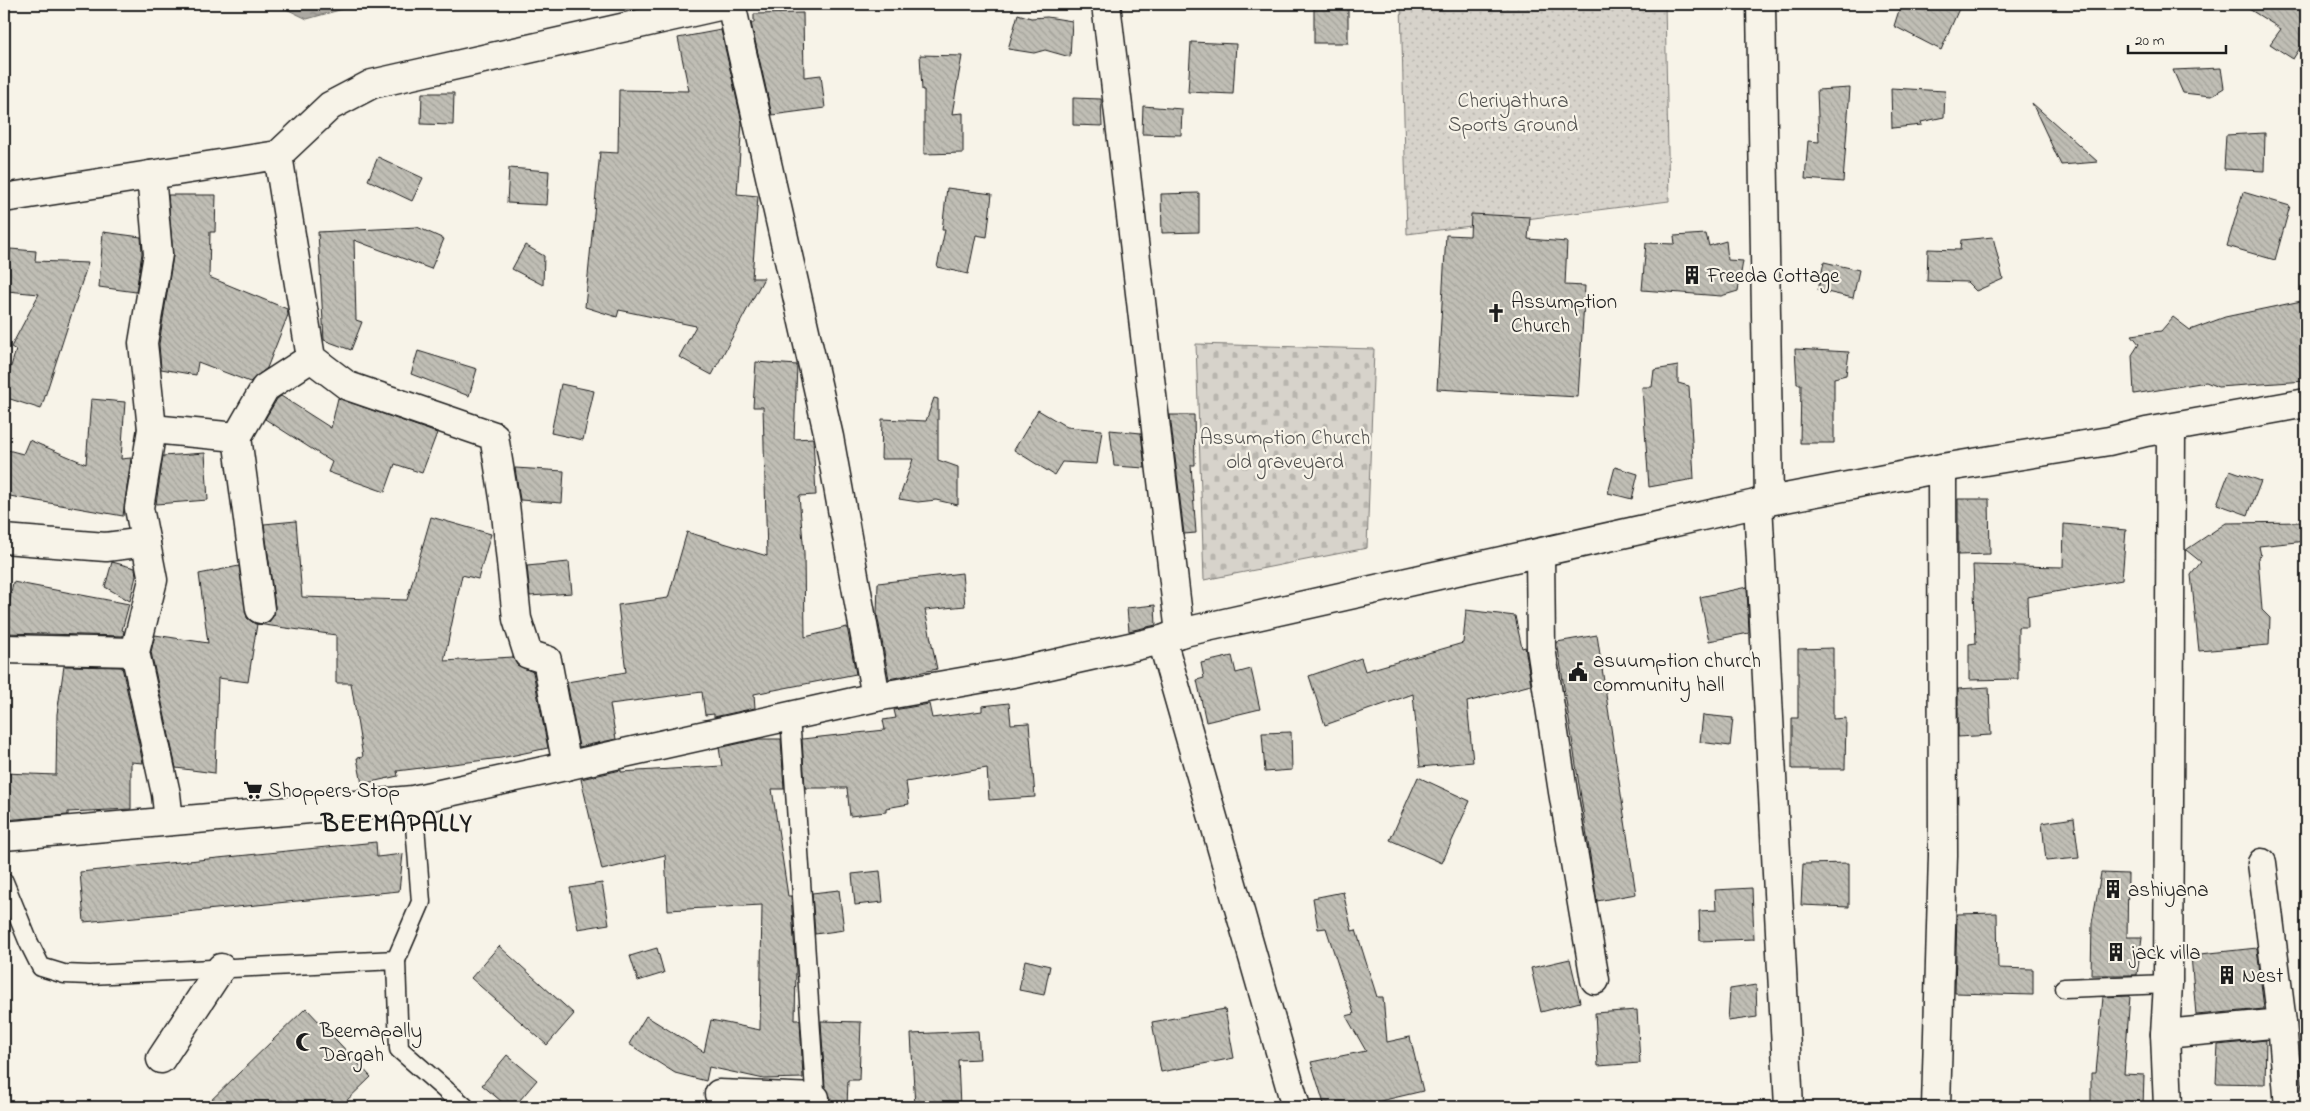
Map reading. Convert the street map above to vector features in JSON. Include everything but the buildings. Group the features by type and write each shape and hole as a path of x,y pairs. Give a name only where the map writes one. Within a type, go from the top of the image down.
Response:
{"street":[{"path":"4,198 278,155 330,106 372,84 729,4 829,437 876,697"},
{"path":"1106,4 1171,637 1296,1107"},
{"path":"1761,4 1763,502 1789,1107"},
{"path":"278,155 310,358 348,386 494,436 505,504 517,619 528,654 547,660 567,766"},
{"path":"151,175 158,254 143,343 152,429 139,508 153,580 135,652 166,794 169,821"},
{"path":"260,609 237,436 265,388 310,358"},
{"path":"4,836 413,800 876,697 1012,673 1763,502 1942,468 2306,404"},
{"path":"152,429 237,436"},
{"path":"2168,1107 2165,1034 2168,984 2171,429"},
{"path":"1936,1107 1943,855 1942,468"},
{"path":"4,539 106,547 146,542"},
{"path":"1540,553 1541,648 1595,980"},
{"path":"4,649 135,652"},
{"path":"2262,862 2282,1023 2289,1107"},
{"path":"161,1059 221,968"},
{"path":"2165,1034 2282,1023"},
{"path":"719,1094 815,1103"}],"lane":[{"path":"790,716 815,1103"},
{"path":"413,800 421,902 396,960 399,1049 465,1107"},
{"path":"4,882 29,942 42,966 64,974 90,975 396,960"},
{"path":"2064,988 2168,984"}],"green space":[{"name":"Cheriyathura Sports Ground","path":"1401,4 1665,4 1669,201 1407,234"},
{"name":"Assumption Church old graveyard","path":"1196,344 1374,349 1367,548 1204,580"}],"water":[{"path":"276,4 361,4 307,19"}],"place":[{"name":"Freeda Cottage","path":"1692,275"},
{"name":"Assumption Church","path":"1496,313"},
{"name":"asuumption church community hall","path":"1578,672"},
{"name":"Shoppers Stop","path":"253,790"},
{"name":"ashiyana","path":"2113,889"},
{"name":"jack villa","path":"2116,952"},
{"name":"Nest","path":"2227,975"},
{"name":"Beemapally Dargah","path":"305,1042"}],"district":[{"name":"BEEMAPALLY","path":"397,822"}]}
